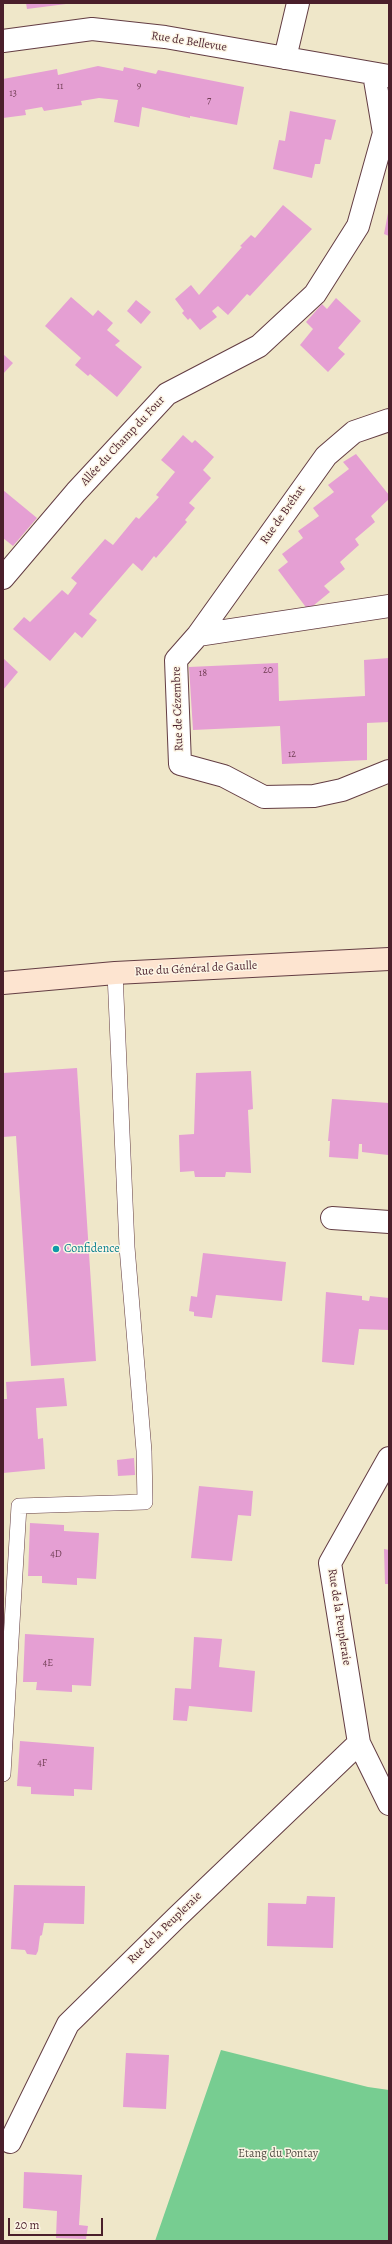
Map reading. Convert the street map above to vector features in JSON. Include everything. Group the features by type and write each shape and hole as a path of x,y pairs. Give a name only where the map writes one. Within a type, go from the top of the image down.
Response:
{"main road":[{"name":"Rue du Général de Gaulle","path":"3,983 115,973 389,959"}],"street":[{"path":"285,58 298,3"},
{"name":"Rue de Bellevue","path":"3,40 92,29 165,37 382,75 387,134"},
{"name":"Allée du Champ du Four","path":"3,578 76,492 167,394 259,346 315,294 358,226 387,134"},
{"name":"Rue de Bréhat","path":"198,635 326,456 354,432 389,420"},
{"path":"198,635 389,606"},
{"name":"Rue de Cézembre","path":"198,635 176,660 180,764 224,776 264,797 314,796 342,790 389,771"},
{"path":"332,1218 389,1222"},
{"name":"Rue de la Peupleraie","path":"389,1458 330,1563 359,1743 389,1804"},
{"name":"Rue de la Peupleraie","path":"10,2142 68,2024 176,1916 359,1743"}],"lane":[{"path":"3,1774 19,1506 145,1502 144,1451 127,1247 115,973"}],"green space":[{"name":"Etang du Pontay","path":"221,2050 368,2087 389,2090 389,2241 155,2241"}],"building":[{"path":"26,3 66,3 66,4 27,9"},
{"path":"98,66 123,71 124,67 156,74 158,70 244,87 237,125 190,116 190,118 142,107 139,127 114,122 118,100 99,98 81,101 82,105 44,111 42,107 25,110 26,115 3,118 3,79 57,69 58,75"},
{"path":"290,111 336,120 331,140 325,139 320,164 315,164 312,178 273,169 279,140 285,141"},
{"path":"283,205 312,229 250,296 247,294 228,315 218,306 212,311 217,317 200,330 190,318 188,320 182,313 184,311 175,299 191,285 199,295 242,247 240,246 251,235 255,238"},
{"path":"389,213 389,236 384,234"},
{"path":"71,297 93,316 98,310 113,323 107,330 120,341 115,345 142,367 117,397 90,374 88,376 75,365 81,358 45,326"},
{"path":"336,298 361,321 338,348 345,354 328,372 300,345 313,329 306,322 322,304 327,309"},
{"path":"136,300 151,312 141,324 127,311"},
{"path":"3,354 13,363 3,374"},
{"path":"183,435 192,443 195,440 214,457 203,470 211,478 189,503 195,508 185,520 187,522 156,558 154,556 142,571 133,563 89,614 97,620 82,638 75,632 50,661 13,629 24,617 30,622 62,590 68,595 77,583 71,578 105,539 113,545 136,517 139,519 159,497 156,495 175,472 161,460"},
{"path":"356,454 389,495 389,499 371,516 375,522 355,539 359,545 340,562 345,569 324,586 330,592 308,610 278,570 288,562 282,554 303,538 298,531 319,516 313,508 334,492 328,485 349,469 343,462"},
{"path":"3,490 37,518 13,546 3,538"},
{"path":"3,658 18,672 3,690"},
{"path":"389,658 389,722 367,723 367,760 282,764 280,726 193,730 189,667 278,663 279,701 365,696 364,660"},
{"name":"Confidence","path":"77,1068 96,1361 31,1366 16,1136 3,1137 3,1073"},
{"path":"251,1071 253,1109 248,1110 251,1173 226,1172 225,1177 195,1177 194,1171 180,1172 179,1135 194,1134 196,1073"},
{"path":"332,1099 389,1103 388,1155 362,1152 362,1144 359,1144 358,1159 329,1157 330,1141 328,1141"},
{"path":"203,1253 286,1262 282,1301 216,1295 212,1318 194,1316 194,1312 189,1311 191,1296 197,1297"},
{"path":"326,1292 362,1296 362,1300 369,1301 370,1296 389,1298 389,1330 359,1329 354,1365 322,1362"},
{"path":"64,1378 67,1406 36,1408 38,1439 43,1438 45,1469 3,1473 3,1399 7,1399 6,1382"},
{"path":"134,1458 135,1475 118,1476 117,1460"},
{"path":"199,1486 253,1491 251,1516 238,1515 232,1561 191,1558"},
{"path":"30,1523 64,1525 64,1531 99,1533 96,1579 77,1578 77,1585 42,1583 42,1576 28,1576"},
{"path":"384,1549 389,1550 389,1584 385,1584"},
{"path":"25,1634 94,1638 91,1686 72,1685 72,1692 36,1690 37,1682 23,1682"},
{"path":"194,1637 222,1639 219,1667 255,1671 252,1712 189,1706 187,1721 173,1720 175,1688 191,1689"},
{"path":"20,1741 94,1747 92,1790 74,1789 74,1796 31,1794 31,1787 17,1786"},
{"path":"14,1885 85,1886 84,1924 44,1923 36,1955 27,1954 25,1950 11,1949"},
{"path":"307,1896 335,1897 333,1948 267,1946 268,1903 306,1904"},
{"path":"126,2053 169,2055 166,2109 123,2107"},
{"path":"24,2172 82,2175 79,2225 88,2226 86,2239 56,2238 57,2211 23,2208"}],"place":[{"name":"Confidence","path":"56,1249"}]}
